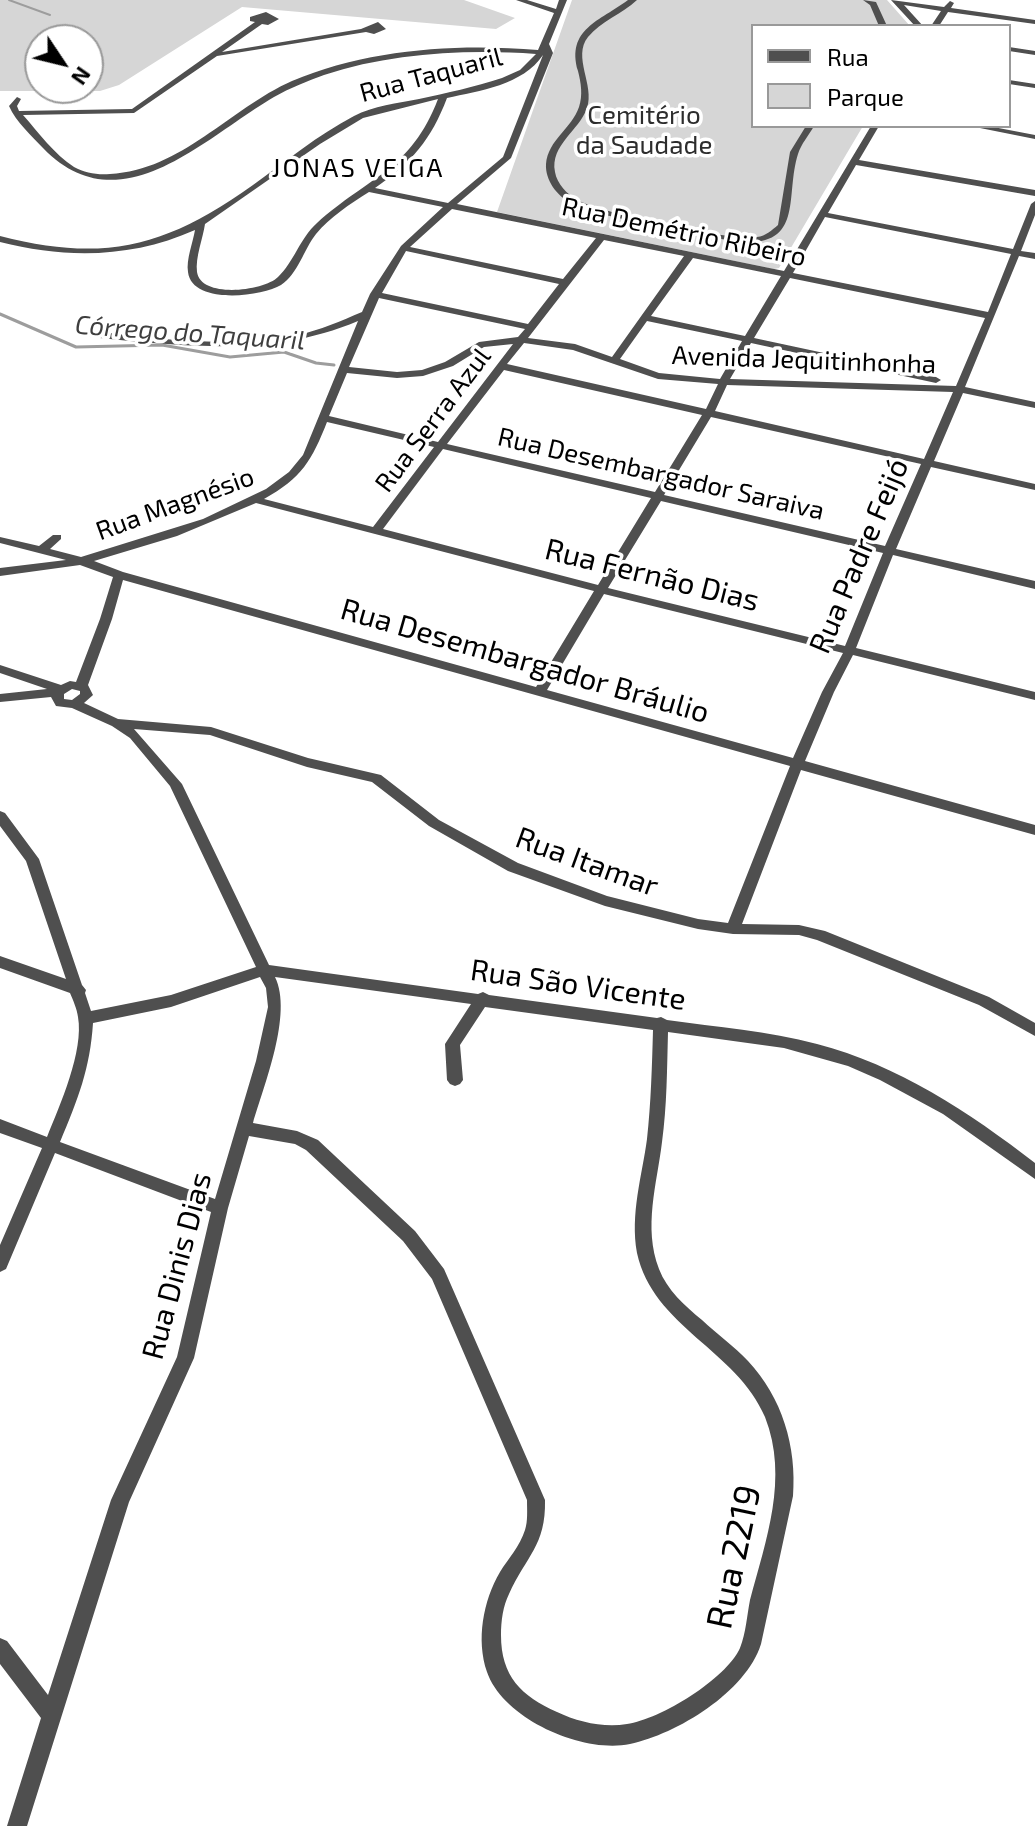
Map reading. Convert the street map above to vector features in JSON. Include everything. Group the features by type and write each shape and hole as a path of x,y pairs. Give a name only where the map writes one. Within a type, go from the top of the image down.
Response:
{"street":[{"path":"520,0 558,12"},
{"name":"Rua Taquaril","path":"0,239 42,249 94,250 158,240 201,222 360,116 384,107 492,84 523,73 544,50 563,0"},
{"path":"633,0 593,26 580,41 577,55 583,75 585,103 578,120 555,145 550,168 558,190 576,203 654,223 760,240 776,232 782,225 794,152 809,128"},
{"path":"867,0 873,4 882,24"},
{"path":"936,24 951,0"},
{"path":"895,1 1035,22"},
{"path":"895,1 917,24"},
{"path":"16,113 134,111 259,23"},
{"path":"215,56 365,30"},
{"path":"17,99 13,106 16,113 75,171 95,176 127,176 158,168 265,99 317,75 455,49 544,50"},
{"path":"1011,49 1035,53"},
{"name":"Rua Magnésio","path":"85,560 177,531 257,500 277,489 304,463 375,294 404,248 448,206 507,158 544,50"},
{"path":"1011,82 1035,86"},
{"path":"201,222 192,279 211,290 251,291 265,288 283,277 317,227 420,147 433,127 444,95"},
{"path":"31,129 41,118 66,112"},
{"path":"539,692 659,496 874,128"},
{"path":"985,128 1035,137"},
{"path":"856,162 1035,193"},
{"name":"Rua Demétrio Ribeiro","path":"368,189 991,316"},
{"name":"Rua Padre Feijó","path":"733,929 797,764 849,652 1035,204"},
{"path":"822,214 1035,256"},
{"name":"Rua Serra Azul","path":"376,531 602,237"},
{"path":"404,248 565,282"},
{"path":"616,358 690,255"},
{"path":"375,294 525,334"},
{"path":"80,333 225,345 265,345 330,330 366,314"},
{"path":"646,318 748,340 896,379"},
{"name":"Avenida Jequitinhonha","path":"346,366 397,375 423,373 449,364 482,344 525,334 616,358 658,376 896,379 958,385 1035,402"},
{"path":"501,366 1035,487"},
{"name":"Rua Desembargador Saraiva","path":"323,418 1035,585"},
{"name":"Rua Fernão Dias","path":"257,500 849,652 1035,696"},
{"path":"41,551 57,537"},
{"name":"Rua Desembargador Bráulio","path":"0,540 85,560 119,575 1035,830"},
{"path":"0,572 85,560"},
{"path":"0,698 32,693 80,696 119,575"},
{"path":"0,669 59,693"},
{"name":"Rua Dinis Dias","path":"22,1824 52,1716 120,1500 185,1358 220,1208 264,1061 275,1007 273,988 175,784 127,727 80,696 63,704 59,693"},
{"name":"Rua Itamar","path":"127,727 211,731 307,762 376,778 434,823 513,867 647,913 733,929 799,930 820,935 984,1001 1035,1030"},
{"path":"0,816 32,859 86,1018 83,1058 53,1145 0,1264"},
{"path":"0,962 79,990"},
{"name":"Rua São Vicente","path":"86,1018 171,1001 264,970 661,1023 828,1051 877,1070 915,1089 993,1138 1035,1172"},
{"path":"455,1080 452,1044 483,998"},
{"name":"Rua 2219","path":"244,1128 297,1138 312,1145 409,1236 438,1274 536,1500 535,1528 525,1553 500,1592 491,1631 495,1669 501,1686 519,1703 550,1721 591,1732 627,1735 689,1708 724,1682 747,1654 784,1495 784,1449 769,1406 747,1372 666,1300 651,1272 643,1244 642,1212 654,1142 661,1023"},
{"path":"0,1126 220,1208"},
{"path":"0,1648 52,1716"}],"green space":[{"path":"0,0 464,0 515,18 496,29 242,7 119,85 104,90 104,24 24,24 24,91 0,91"},
{"name":"Cemitério da Saudade","path":"572,0 887,0 908,24 751,24 751,128 862,128 779,268 497,212"}],"waterway":[{"path":"9,0 50,15"},
{"name":"Córrego do Taquaril","path":"0,314 76,347 162,345 230,357 284,352 316,363 334,365"}],"district":[{"name":"JONAS VEIGA","path":"358,168"}]}
